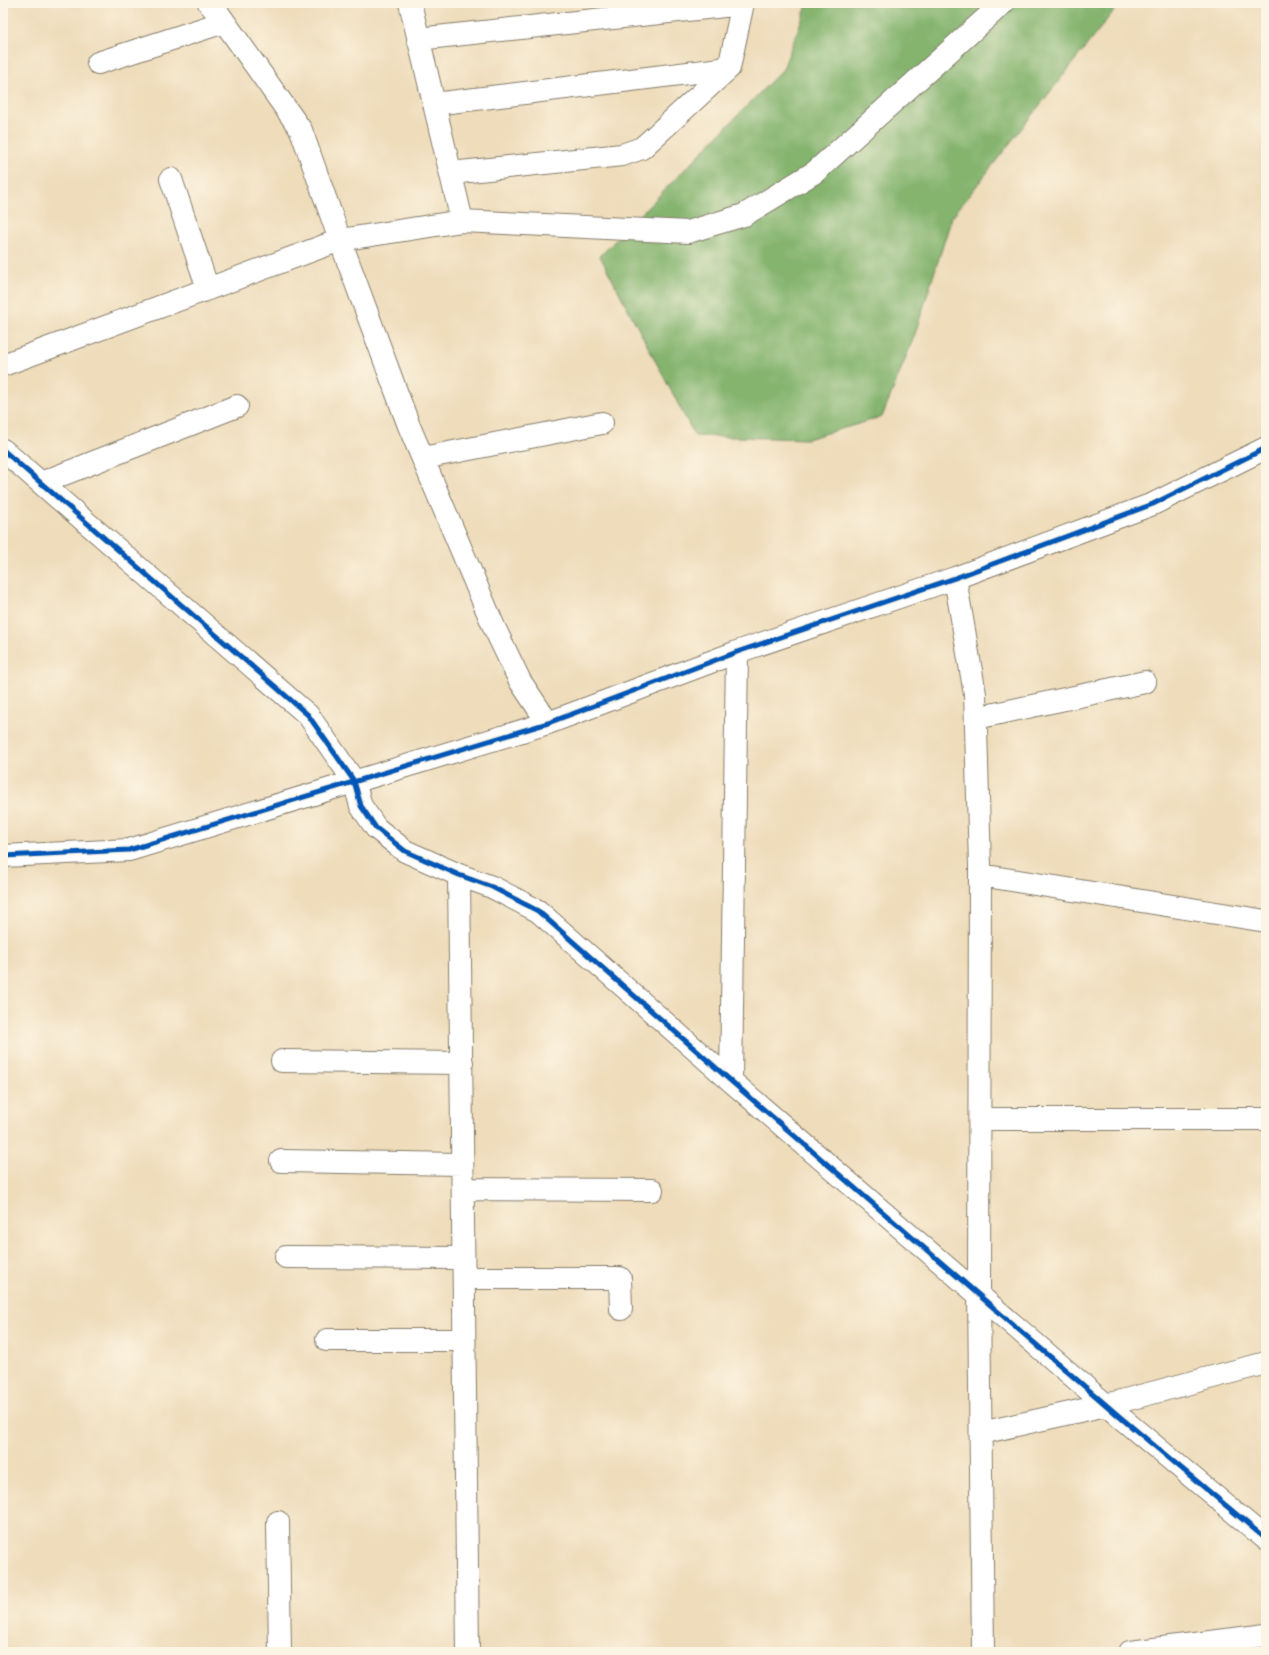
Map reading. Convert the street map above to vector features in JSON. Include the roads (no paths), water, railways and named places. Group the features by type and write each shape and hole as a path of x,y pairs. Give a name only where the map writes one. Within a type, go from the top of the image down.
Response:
{"street":[{"path":"208,3 224,22 301,130 409,426 494,627 520,681 548,723"},
{"path":"410,3 462,221"},
{"path":"3,365 340,240 462,221 688,232 744,215 815,172 1003,3"},
{"path":"418,38 743,4 729,68 642,148 622,155 451,173"},
{"path":"98,63 224,22"},
{"path":"434,104 729,68"},
{"path":"172,179 208,289"},
{"path":"41,483 237,406"},
{"path":"423,458 602,423"},
{"path":"3,856 128,850 548,723 737,652 955,578 1153,504 1266,448"},
{"path":"3,450 308,715 354,781 361,806 376,828 405,851 459,875 492,887 538,911 1106,1405 1266,1539"},
{"path":"955,578 975,694 976,718 980,875 979,1294 983,1652"},
{"path":"732,1081 737,652"},
{"path":"976,718 1145,682"},
{"path":"459,875 468,1652"},
{"path":"980,875 1266,921"},
{"path":"282,1061 462,1063"},
{"path":"980,1119 1266,1118"},
{"path":"281,1161 462,1164"},
{"path":"463,1189 652,1190"},
{"path":"286,1257 620,1278 621,1309"},
{"path":"327,1340 464,1340"},
{"path":"981,1433 1106,1405 1266,1363"},
{"path":"278,1522 280,1652"},
{"path":"1130,1652 1232,1646 1266,1634"}]}
